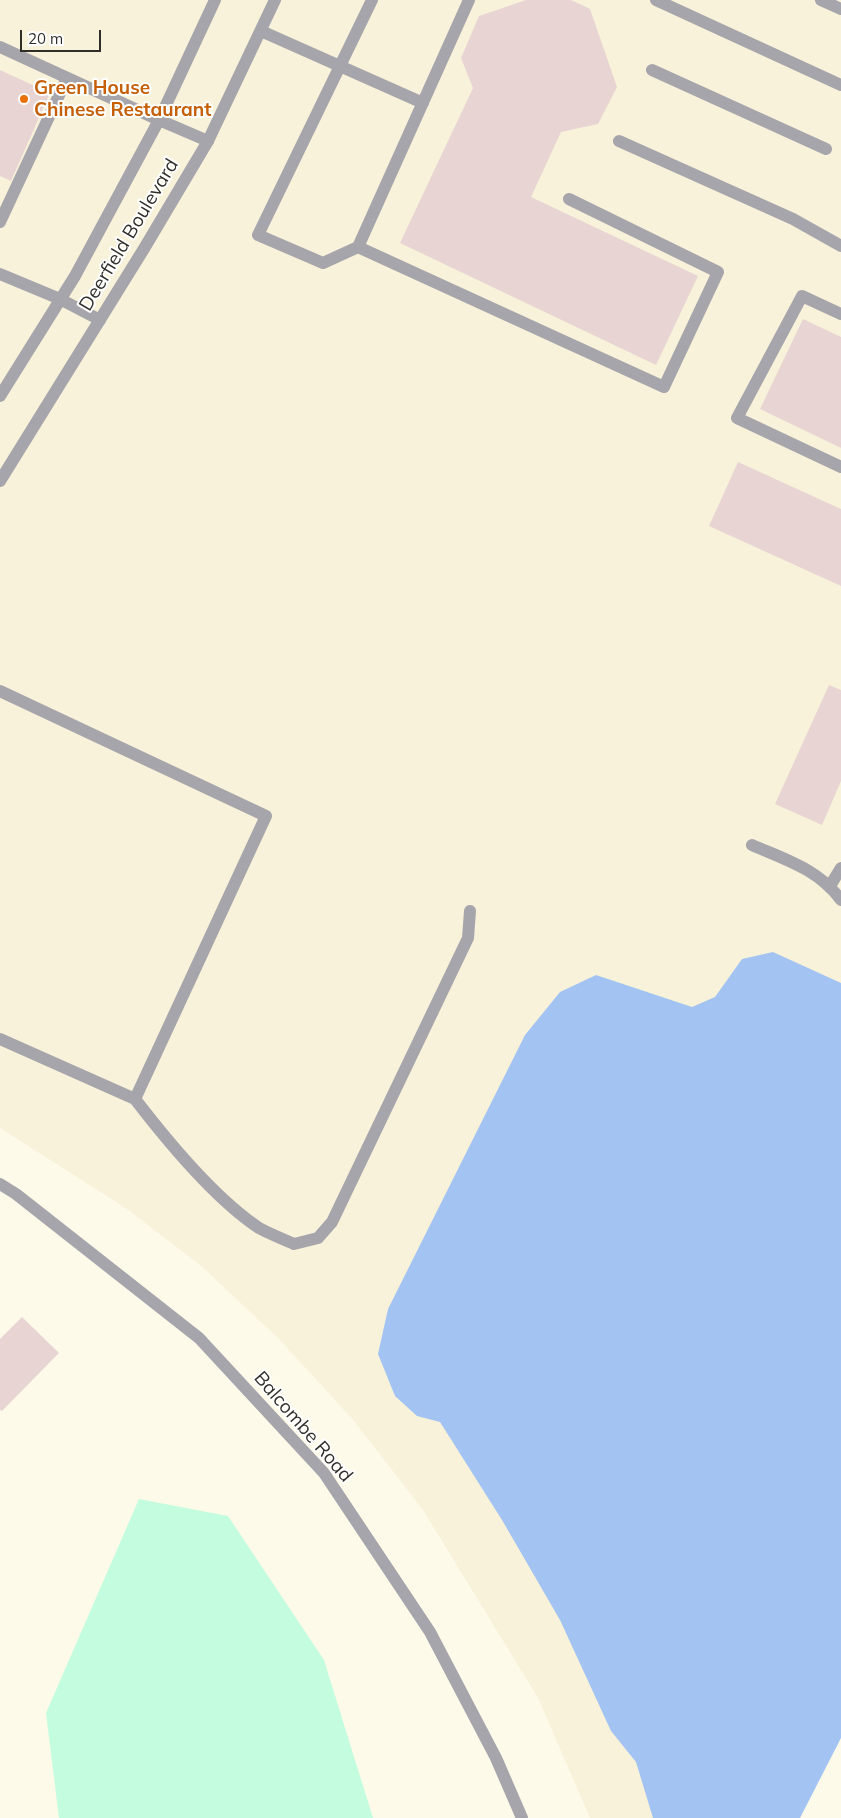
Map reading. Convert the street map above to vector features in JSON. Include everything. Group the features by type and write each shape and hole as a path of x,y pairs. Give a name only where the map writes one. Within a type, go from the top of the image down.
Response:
{"street":[{"name":"Deerfield Boulevard","path":"0,396 75,276 159,120 215,0"},
{"name":"Deerfield Boulevard","path":"0,481 145,247 208,141 275,0"},
{"path":"372,0 258,235 323,263 358,247 469,0"},
{"path":"656,0 841,85"},
{"path":"822,0 841,9"},
{"path":"261,31 423,103"},
{"path":"0,47 208,141"},
{"path":"652,70 826,149"},
{"path":"0,222 67,78"},
{"path":"619,141 793,219 841,246"},
{"path":"358,247 664,388 718,272 569,199"},
{"path":"0,274 60,299 100,320"},
{"path":"841,314 802,296 737,418 841,467"},
{"path":"0,691 266,816 135,1099"},
{"path":"752,845 806,868 830,886 841,900"},
{"path":"830,886 841,868"},
{"path":"0,1039 135,1099 161,1132 222,1198 260,1228 294,1244 318,1238 332,1222 468,938 470,911"},
{"name":"Balcombe Road","path":"0,1184 16,1194 199,1338 324,1473 430,1632 496,1758 522,1818"}],"shaded area":[{"path":"0,0 841,0 841,1520 668,1818 590,1818 538,1698 423,1510 354,1421 278,1338 200,1265 127,1209 0,1128"}],"green space":[{"path":"139,1499 228,1516 324,1660 373,1818 59,1818 46,1713"}],"water":[{"path":"773,952 841,983 841,1738 800,1818 653,1818 636,1762 611,1731 560,1620 502,1520 440,1422 417,1416 395,1396 378,1354 388,1309 525,1035 560,992 596,975 692,1007 715,997 742,959"}],"building":[{"path":"526,0 571,0 590,9 617,87 598,124 561,132 531,197 698,276 656,365 400,243 473,88 461,58 479,16"},
{"path":"0,70 50,93 11,181 0,176"},
{"path":"803,319 841,337 841,448 760,409"},
{"path":"738,462 841,509 841,586 709,526"},
{"path":"829,685 841,690 841,781 822,825 775,804"},
{"path":"22,1317 59,1353 2,1411 0,1410 0,1339"}],"place":[{"name":"Green House Chinese Restaurant","path":"24,99"}]}
